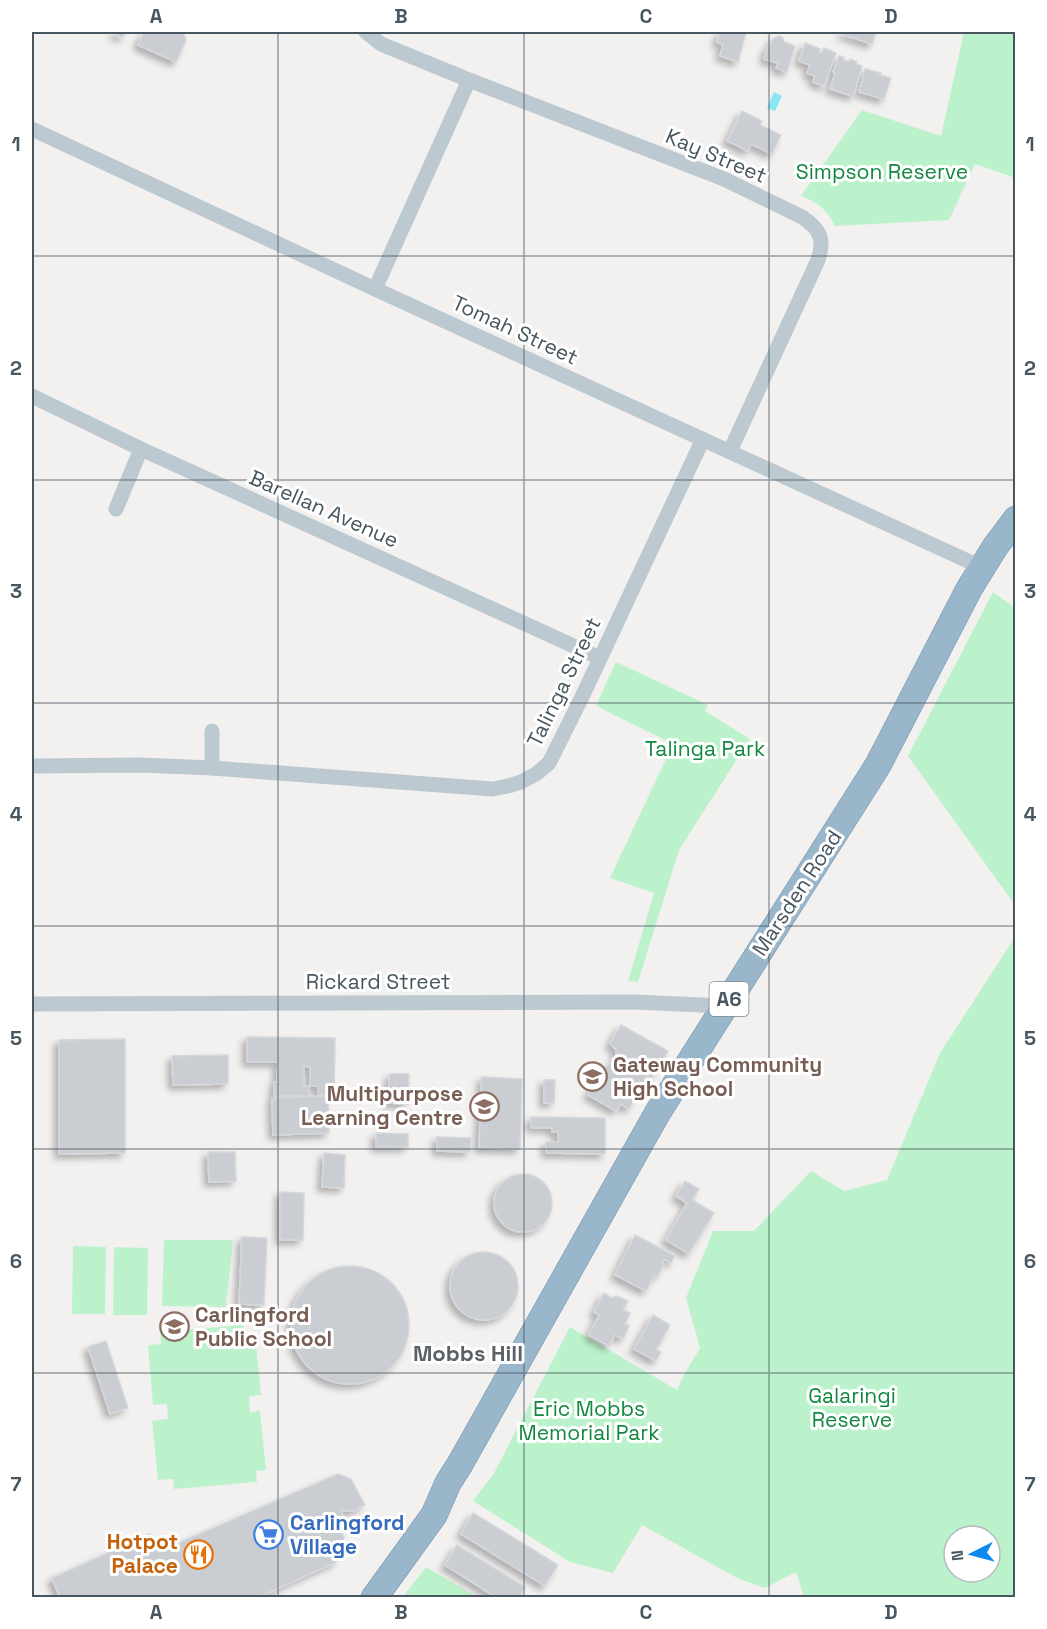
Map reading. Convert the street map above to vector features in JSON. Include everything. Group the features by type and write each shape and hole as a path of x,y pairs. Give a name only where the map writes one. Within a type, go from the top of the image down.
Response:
{"highway":[{"name":"Marsden Road","path":"374,1598 434,1515 448,1483 648,1130 724,1006 878,765 981,567 1016,519"},
{"name":"Marsden Road","path":"355,1598 424,1504 448,1483"}],"street":[{"name":"Kay Street","path":"366,32 381,44 724,179 802,217 817,230 821,240 818,260 730,451"},
{"path":"375,289 469,80"},
{"name":"Tomah Street","path":"32,129 981,567"},
{"name":"Barellan Avenue","path":"32,396 141,449 600,658"},
{"name":"Talinga Street","path":"32,766 141,765 212,768 493,789 508,786 536,774 549,763 703,439"},
{"path":"116,509 141,449"},
{"path":"212,768 213,731"},
{"name":"Rickard Street","path":"32,1004 635,1002 724,1006"}],"green space":[{"name":"Simpson Reserve","path":"964,32 1015,32 1015,178 975,164 949,220 835,226 821,207 801,196 862,110 941,136"},
{"path":"993,592 1015,608 1015,905 908,756"},
{"name":"Talinga Park","path":"616,662 708,705 705,711 750,739 679,850 638,982 628,981 654,893 610,878 673,744 596,706"},
{"name":"Galaringi Reserve","path":"1015,937 1015,1597 804,1597 796,1572 765,1588 739,1579 642,1525 613,1573 570,1562 473,1501 494,1473 570,1327 677,1390 700,1348 686,1298 713,1231 754,1231 811,1171 844,1191 887,1180 940,1053"},
{"path":"164,1240 233,1240 226,1307 162,1306"},
{"path":"73,1246 106,1247 105,1314 72,1314"},
{"path":"114,1247 148,1248 147,1315 113,1315"},
{"path":"243,1325 244,1336 255,1335 261,1395 249,1396 250,1412 260,1411 266,1470 256,1471 257,1482 174,1489 173,1479 158,1480 152,1421 168,1419 167,1404 153,1405 148,1345 161,1344 160,1332"},
{"path":"426,1567 477,1597 403,1597"}],"water":[{"path":"774,92 782,96 775,111 767,108"}],"building":[{"path":"113,32 127,32 121,38"},
{"path":"177,32 184,35 186,40 176,62 138,45 143,34"},
{"path":"720,32 746,32 738,62 720,56 723,45 717,42"},
{"path":"843,32 876,32 872,44 842,34"},
{"path":"779,36 784,42 795,46 787,72 776,68 778,63 764,59 768,46 770,47 773,39"},
{"path":"805,43 820,49 819,52 822,53 824,48 836,53 824,86 813,82 815,76 807,73 810,65 799,61"},
{"path":"839,56 844,57 843,60 849,62 850,59 862,66 852,96 830,89"},
{"path":"865,69 891,78 884,99 859,92"},
{"path":"742,111 762,121 760,125 781,135 772,154 751,144 748,151 727,141"},
{"path":"621,1025 668,1051 655,1074 645,1068 643,1072 648,1075 629,1109 621,1104 616,1111 588,1095 604,1068 616,1060 616,1050 610,1043"},
{"path":"247,1037 335,1038 334,1095 318,1095 318,1086 310,1086 310,1067 304,1066 304,1086 309,1086 309,1096 274,1096 278,1062 247,1062"},
{"path":"125,1039 125,1153 59,1154 59,1040"},
{"path":"228,1055 228,1084 173,1085 172,1056"},
{"path":"390,1074 409,1074 408,1104 388,1103"},
{"path":"482,1077 522,1079 520,1149 479,1148"},
{"path":"544,1080 555,1080 554,1103 544,1103"},
{"path":"328,1096 329,1133 273,1135 272,1098"},
{"path":"531,1117 605,1118 605,1154 546,1153 546,1142 558,1142 558,1132 552,1132 552,1128 531,1128"},
{"path":"376,1133 408,1134 408,1147 376,1147"},
{"path":"437,1137 471,1138 470,1152 437,1151"},
{"path":"208,1152 235,1152 236,1181 209,1182"},
{"path":"324,1153 345,1155 344,1188 322,1187"},
{"path":"523,1174 539,1179 547,1187 552,1203 547,1219 539,1227 523,1232 507,1227 499,1219 494,1203 499,1187 507,1179"},
{"path":"685,1181 699,1189 692,1200 714,1213 689,1254 666,1240 687,1203 676,1196"},
{"path":"280,1192 304,1193 303,1240 280,1240"},
{"path":"635,1235 675,1256 671,1263 664,1259 658,1276 655,1274 646,1291 615,1275"},
{"path":"242,1237 267,1238 264,1305 239,1304"},
{"path":"484,1252 497,1255 508,1262 515,1273 518,1286 515,1299 508,1310 497,1317 484,1320 471,1317 460,1310 453,1299 450,1286 453,1273 460,1262 471,1255"},
{"path":"350,1266 383,1276 399,1292 409,1325 399,1358 383,1374 350,1384 317,1374 301,1358 291,1325 301,1292 317,1276"},
{"path":"604,1293 612,1298 617,1296 628,1301 623,1310 630,1313 625,1324 629,1326 623,1339 615,1335 609,1346 589,1335 599,1315 594,1312"},
{"path":"653,1315 670,1325 656,1350 661,1352 656,1361 634,1349"},
{"path":"106,1341 128,1408 110,1414 88,1347"},
{"name":"Carlingford Village","path":"338,1474 351,1479 365,1505 353,1511 342,1511 343,1520 340,1528 344,1537 336,1562 263,1595 264,1598 60,1598 52,1578 150,1534 158,1552"},
{"path":"473,1513 558,1565 545,1586 461,1534"},
{"path":"457,1545 525,1587 519,1598 497,1598 445,1565"}],"place":[{"name":"Gateway Community High School","path":"592,1077"},
{"name":"Multipurpose Learning Centre","path":"484,1106"},
{"name":"Carlingford Public School","path":"174,1327"},
{"name":"Carlingford Village","path":"269,1535"},
{"name":"Hotpot Palace","path":"199,1554"}],"district":[{"name":"Mobbs Hill","path":"468,1353"}],"park label":[{"name":"Eric Mobbs Memorial Park","path":"589,1421"}]}
